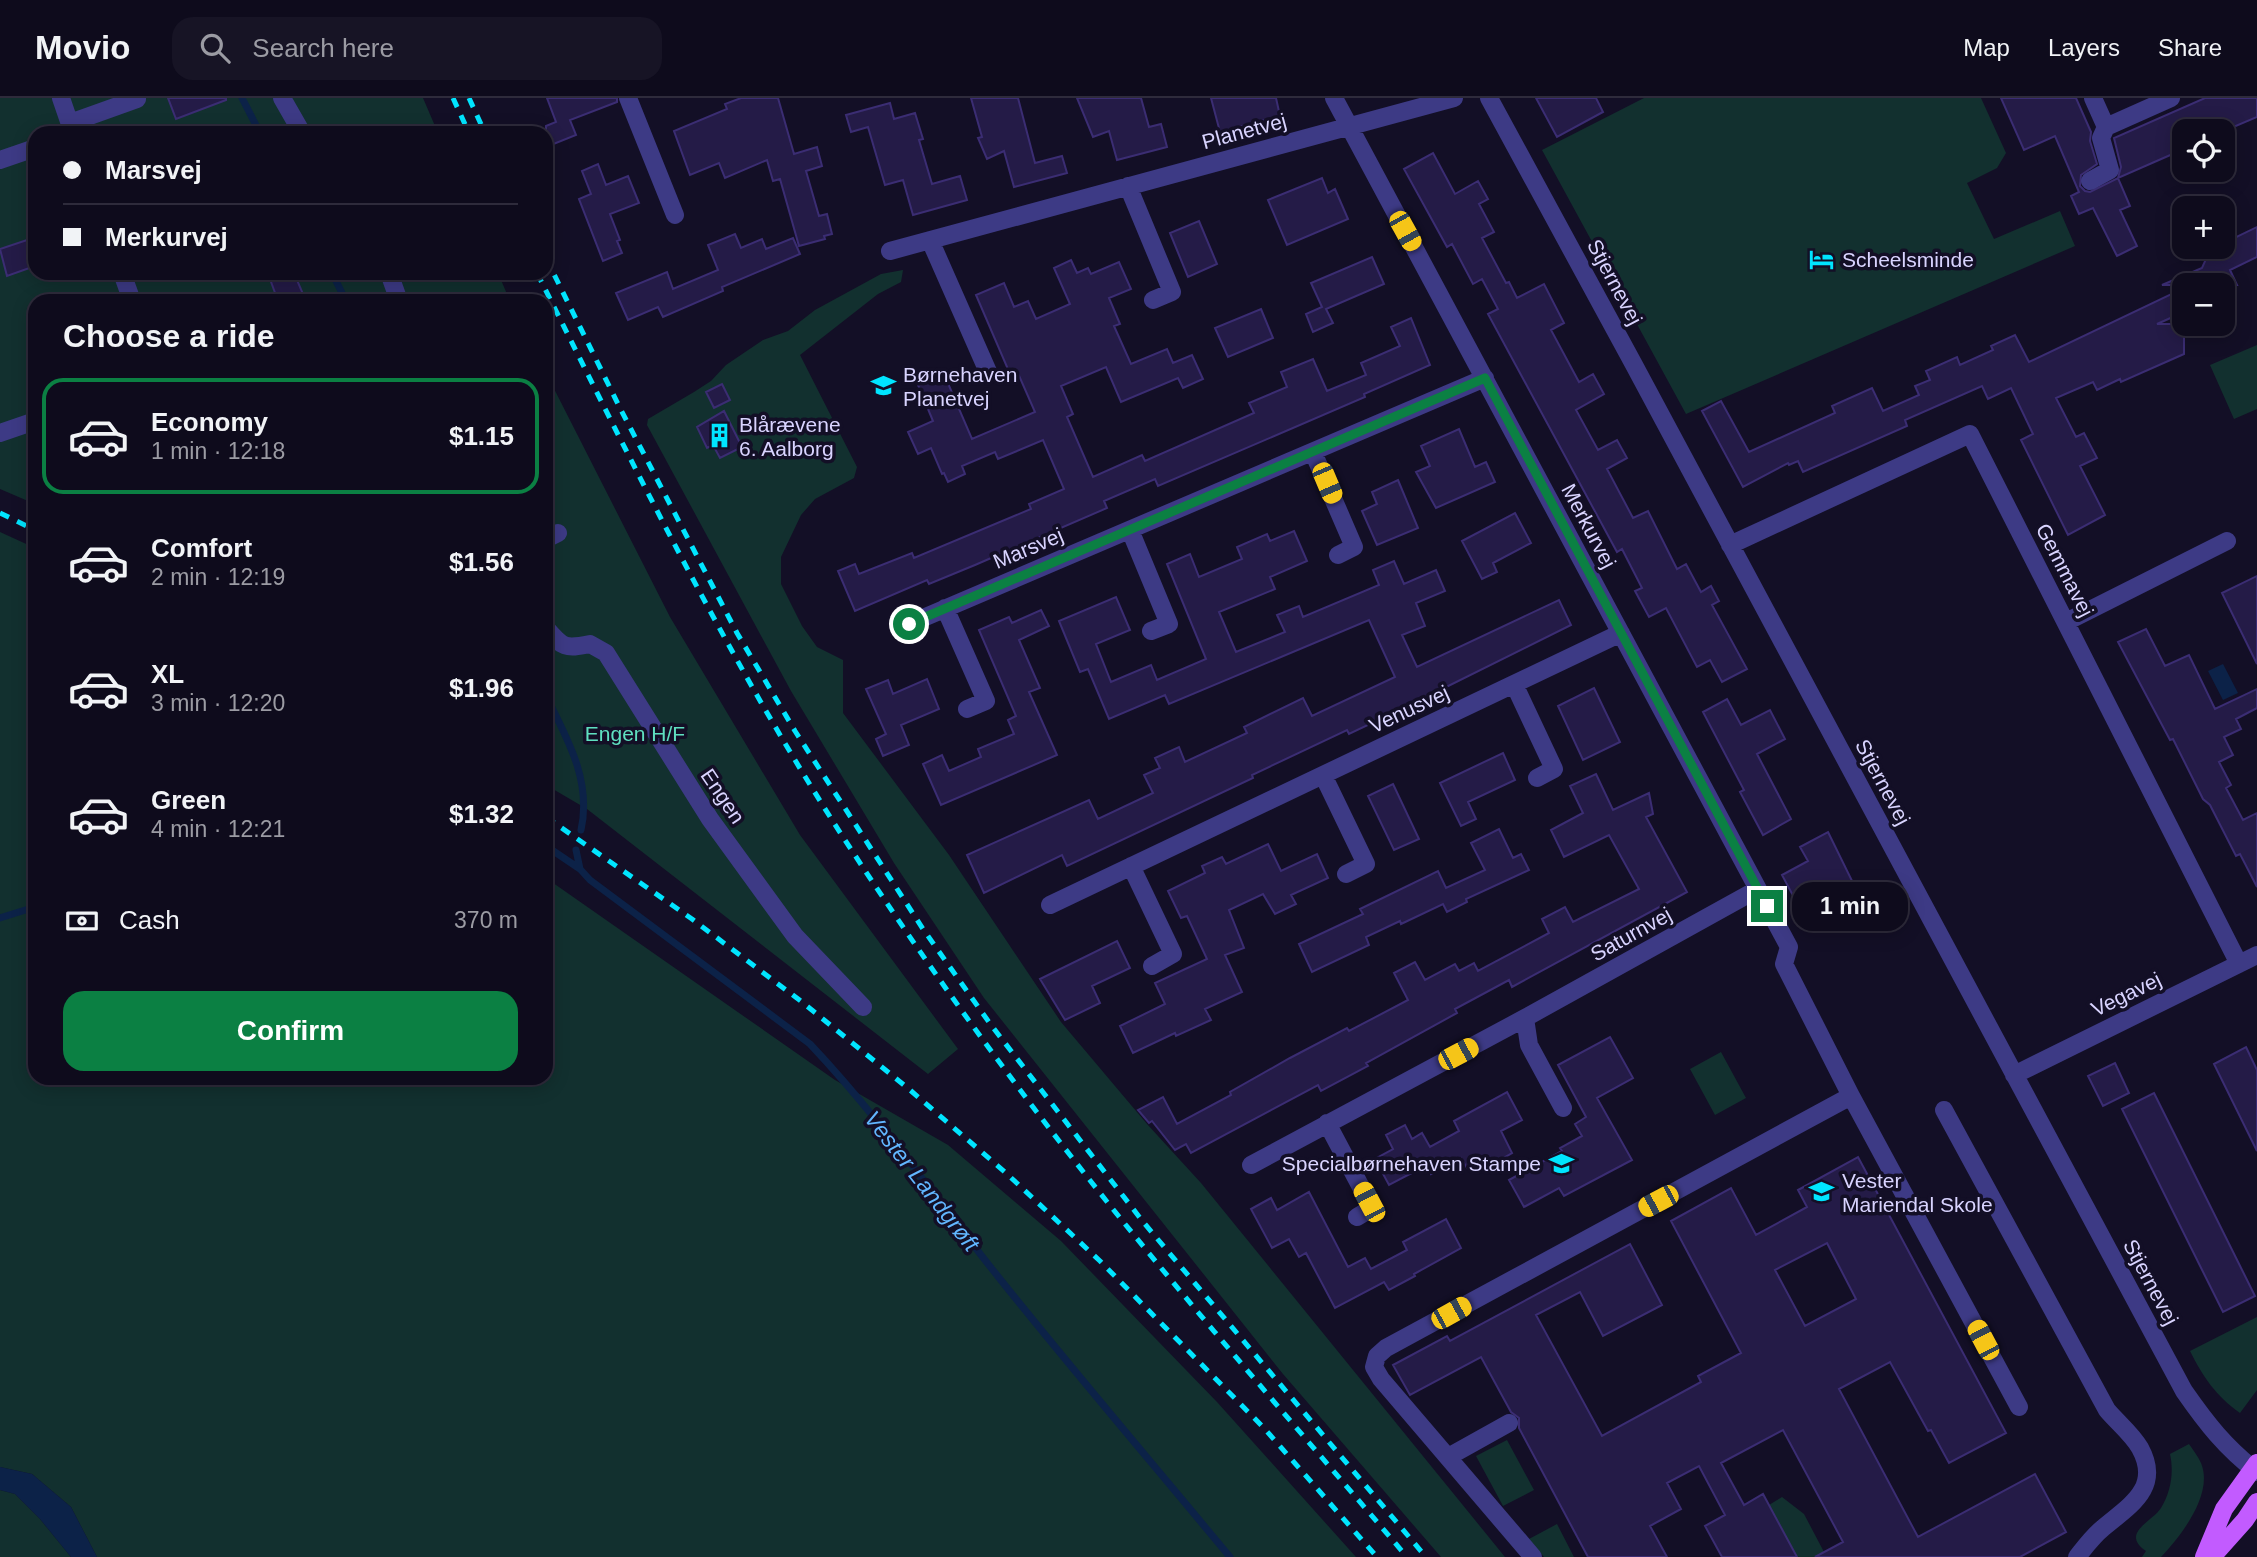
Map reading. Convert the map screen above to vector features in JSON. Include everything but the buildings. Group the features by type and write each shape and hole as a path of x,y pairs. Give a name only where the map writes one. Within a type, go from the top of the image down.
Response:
{"main road":[{"path":"2204,1557 2224,1509 2256,1468"},
{"path":"2213,1557 2257,1502"}],"street":[{"path":"61,98 71,126"},
{"path":"282,98 298,126"},
{"path":"628,98 675,215"},
{"name":"Merkurvej","path":"1334,98 1790,947 1784,964 1852,1096"},
{"name":"Planetvej","path":"890,251 1454,98"},
{"name":"Stjernevej","path":"1489,98 2184,1391 2209,1428 2230,1450 2256,1468"},
{"path":"2093,98 2106,127"},
{"path":"2090,181 2110,170 2101,138 2106,127 2171,98"},
{"path":"76,126 136,99"},
{"path":"0,160 28,150"},
{"path":"1128,186 1172,292 1153,300"},
{"path":"930,240 989,374"},
{"name":"Marsvej","path":"909,624 1485,378"},
{"path":"0,433 28,423"},
{"name":"Gemmavej","path":"1730,545 1970,433 2239,964"},
{"path":"1313,452 1354,547 1338,555"},
{"path":"1130,530 1169,624 1151,631"},
{"path":"2066,622 2227,541"},
{"path":"945,608 986,701 967,709"},
{"name":"Venusvej","path":"1050,905 1621,633"},
{"name":"Engen","path":"553,635 562,645 571,648 590,644 606,653 710,819 795,936 863,1007"},
{"path":"1514,684 1554,769 1537,778"},
{"path":"1323,775 1366,864 1346,874"},
{"path":"1131,866 1173,954 1152,966"},
{"name":"Saturnvej","path":"1251,1165 1758,889"},
{"name":"Vegavej","path":"2014,1075 2257,955"},
{"path":"1525,1018 1529,1045 1563,1108"},
{"path":"1533,1557 1381,1379 1374,1367 1377,1356 1386,1348 1852,1096 2019,1407"},
{"path":"1944,1110 2107,1410 2139,1446 2145,1460 2147,1476 2142,1493 2131,1506 2100,1530 2077,1557"},
{"path":"1327,1123 1372,1208 1357,1217"},
{"path":"1448,1457 1509,1423"}],"green space":[{"path":"0,98 423,98 435,126 28,126 28,280 501,280 507,294 28,294 28,501 0,489"},
{"name":"Scheelsminde","path":"1644,98 1981,98 2006,153 1997,168 1967,183 1994,239 2060,211 2075,246 1686,414 1542,150"},
{"path":"903,270 901,282 878,294 800,355 857,467 854,478 815,499 801,515 781,557 781,584 802,626 817,647 843,660 843,713 949,855 1061,1022 1201,1183 1505,1557 1441,1557 1283,1374 984,998 894,863 791,691 647,425 648,419 711,381 726,365 763,340 788,331 815,310 881,274"},
{"path":"2257,345 2257,409 2234,419 2210,365"},
{"name":"Engen H/F","path":"553,387 670,617 800,835 958,1049 928,1074 587,809 553,789"},
{"path":"0,532 28,545 28,1085 553,1085 553,883 835,1080 948,1145 1061,1241 1217,1402 1356,1557 97,1557 71,1507 32,1474 0,1467"},
{"path":"1721,1052 1746,1098 1715,1115 1690,1069"},
{"path":"2257,1317 2257,1390 2240,1413 2211,1385 2190,1351"},
{"path":"1507,1440 1534,1490 1503,1506 1476,1456"},
{"path":"2189,1444 2200,1460 2204,1475 2199,1501 2178,1538 2161,1557 2142,1557 2146,1551 2136,1539 2137,1533 2161,1508 2167,1495 2172,1475 2170,1454"},
{"path":"0,1490 15,1494 71,1557 0,1557"},
{"path":"1782,1497 1804,1514 1824,1552 1815,1557 1797,1557 1769,1505"},
{"path":"1557,1524 1574,1557 1544,1557 1529,1539"}],"water":[{"path":"2223,664 2238,693 2223,700 2208,671"},
{"path":"0,1467 32,1474 71,1507 97,1557 71,1557 15,1494 0,1490"}],"waterway":[{"name":"Vester Landgrøft","path":"242,98 256,126"},
{"name":"Vester Landgrøft","path":"336,280 342,294"},
{"name":"Vester Landgrøft","path":"553,711 576,760 580,777 584,812 581,830"},
{"name":"Vester Landgrøft","path":"576,850 580,869 590,880 810,1044 860,1100 1028,1314 1230,1557"},
{"path":"553,851 580,869"},
{"path":"0,918 28,909"}],"railway":[{"path":"453,98 466,126"},
{"path":"469,98 482,126"},
{"path":"553,272 737,633 795,731 923,929 991,1025 1144,1223 1426,1557"},
{"path":"541,280 548,294"},
{"path":"553,305 682,559 759,699 843,837 911,939 983,1040 1095,1187 1201,1316 1407,1557"},
{"path":"0,513 28,527"},
{"path":"553,822 692,919 802,1002 1006,1173 1100,1261 1264,1428 1377,1557"}],"place":[{"name":"Scheelsminde","path":"1822,259"},
{"name":"Børnehaven Planetvej","path":"883,386"},
{"name":"Blårævene 6. Aalborg","path":"719,436"},
{"name":"Specialbørnehaven Stampe","path":"1561,1163"},
{"name":"Vester Mariendal Skole","path":"1822,1192"}],"route":[{"path":"909,624 1485,378 1767,906"}]}
